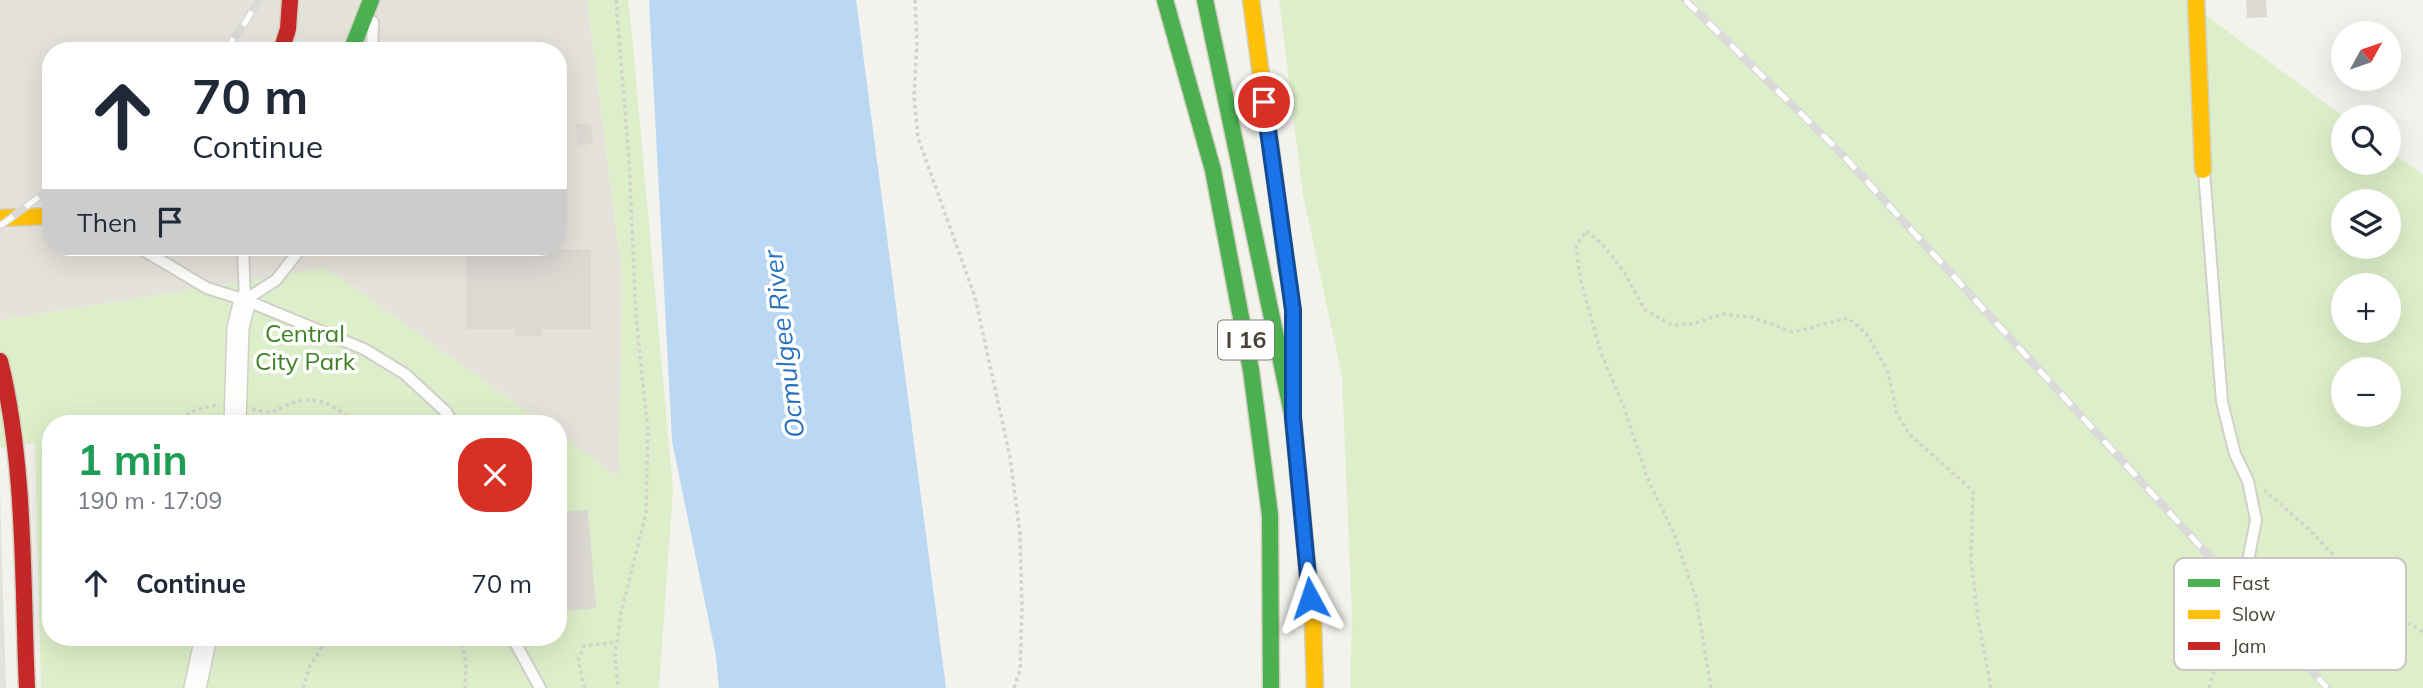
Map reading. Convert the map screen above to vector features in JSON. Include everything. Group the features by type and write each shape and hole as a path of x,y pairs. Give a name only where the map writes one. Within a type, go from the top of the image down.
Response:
{"main road":[{"path":"284,42 288,29 290,0"},
{"path":"355,42 372,0"},
{"name":"I 16","path":"1165,0 1213,170 1251,370 1270,515 1270,688"},
{"name":"I 16","path":"1205,0 1293,418 1312,624 1315,688"},
{"path":"1251,0 1290,284"},
{"path":"2196,0 2203,170"},
{"path":"0,218 42,216"},
{"path":"1293,337 1293,418"},
{"path":"0,361 9,394 15,447 25,596 27,688"}],"street":[{"path":"235,414 238,328 245,299"},
{"path":"195,688 204,646"}],"lane":[{"path":"372,0 372,42"},
{"path":"2203,170 2222,402 2235,454 2254,502 2256,520 2249,558"},
{"path":"153,256 207,288 245,299 364,349 405,374 437,402 446,415"},
{"path":"243,256 245,299"},
{"path":"245,299 276,280 295,256"},
{"path":"517,646 540,688"}],"path":[{"path":"616,0 629,160 636,318 648,431 646,513 621,613 615,656 618,688"},
{"path":"915,0 917,44 914,96 918,138 975,297 1010,457 1017,508 1022,607 1020,670 1014,688"},
{"path":"1711,688 1696,598 1675,536 1647,477 1589,314 1576,246 1586,231 1603,245 1625,274 1645,310 1672,326 1692,324 1723,314 1752,317 1793,332 1848,318 1867,334 1888,372 1896,414 1909,434 1973,491 1971,560 1978,619 1991,688"},
{"path":"186,415 214,405 235,414 278,411 293,402 311,400 335,405 346,415"},
{"path":"2244,473 2308,529 2336,558"},
{"path":"2406,622 2423,632"},
{"path":"585,688 578,661 584,646 617,642"},
{"path":"303,688 310,666 322,646"},
{"path":"462,646 466,663 465,688"},
{"path":"2209,688 2214,670"}],"shaded area":[{"path":"0,0 587,0 622,273 619,478 567,440 567,415 532,415 326,268 0,320"},
{"path":"0,489 2,562 6,688 0,688"}],"green space":[{"name":"Central City Park","path":"587,0 628,0 632,35 673,490 659,688 41,688 35,443 0,448 0,320 326,268 532,415 42,415 42,646 567,646 567,440 619,477 622,273"},
{"path":"1279,0 2185,0 2331,107 2331,175 2401,175 2401,159 2423,175 2423,688 1350,688 1352,617 1342,377 1303,195"}],"water":[{"name":"Ocmulgee River","path":"649,0 856,0 946,688 719,688 716,656 672,441"}],"building":[{"path":"2246,0 2266,0 2267,17 2247,18"},
{"path":"591,123 593,144 577,145 576,124"},
{"path":"567,249 591,249 591,329 542,329 542,336 515,336 515,329 466,329 466,256 567,256"},
{"path":"588,510 596,608 567,611 567,511"}],"railway":[{"path":"231,42 259,0"},
{"path":"1685,0 1841,153 2211,558"},
{"path":"0,226 42,195"},
{"path":"2311,670 2327,688"}],"traffic: fast":[{"path":"355,42 371,0"},
{"path":"1165,0 1213,170 1251,370 1270,515 1271,688"},
{"path":"1205,0 1293,418 1305,544"}],"traffic: slow":[{"path":"1251,0 1287,270"},
{"path":"2196,0 2203,170"},
{"path":"0,218 42,216"},
{"path":"1305,544 1313,624 1315,688"}],"traffic: jam":[{"path":"284,42 288,29 290,0"},
{"path":"0,361 19,482 27,688"}],"route":[{"path":"1264,102 1293,310 1293,418 1310,598"}]}
